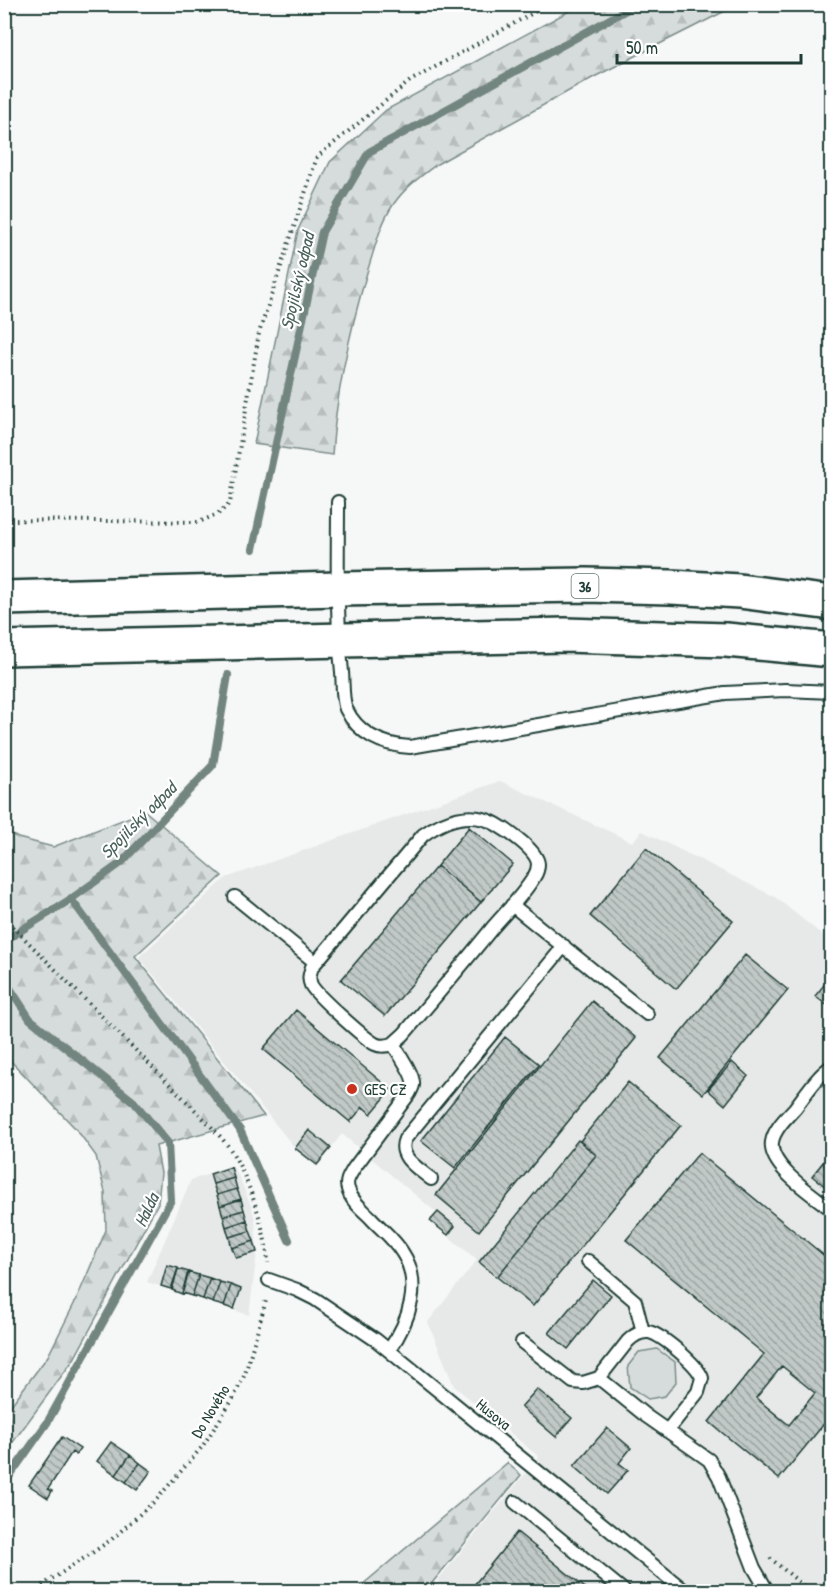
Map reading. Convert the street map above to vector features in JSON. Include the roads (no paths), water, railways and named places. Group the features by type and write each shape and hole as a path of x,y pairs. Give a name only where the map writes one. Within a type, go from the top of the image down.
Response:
{"main road":[{"name":"36","path":"4,598 586,585 739,591 831,603"},
{"path":"4,648 565,635 726,640 831,650"}],"lane":[{"path":"338,502 339,640 345,706 360,728 383,743 410,747 725,693 785,690 831,692"},
{"path":"473,818 491,822 532,852 538,865 537,870 530,883 512,905 404,1034 393,1044 381,1046 371,1041 318,995 309,979 315,962 414,844 433,828 454,819 473,818"},
{"path":"235,897 315,962"},
{"path":"512,905 647,1014"},
{"path":"430,1179 404,1154 402,1146 405,1139 564,946"},
{"path":"389,1350 401,1330 410,1306 412,1274 401,1250 355,1202 347,1188 347,1182 354,1168 413,1086 410,1074 393,1044"},
{"path":"831,1066 781,1125 772,1142 772,1152 782,1168 831,1210"},
{"path":"588,1262 632,1296 644,1332"},
{"name":"Husova","path":"269,1280 315,1299 389,1350 686,1592"},
{"path":"522,1342 573,1382 583,1383 599,1378 634,1336 644,1332 654,1334 696,1366 702,1378 698,1392 667,1431"},
{"path":"599,1378 667,1431 709,1460 719,1477 754,1568 768,1592"},
{"path":"516,1502 625,1592"}],"waterway":[{"name":"Spojilský odpad","path":"253,549 322,232 369,152 637,4"},
{"name":"Spojilský odpad","path":"4,941 71,899 121,863 213,765 228,675"},
{"path":"71,899 240,1130 289,1240"},
{"name":"Halda","path":"4,979 30,1019 134,1102 168,1143 171,1200 47,1423 4,1484"}],"place":[{"name":"GES CZ","path":"352,1089"}]}
